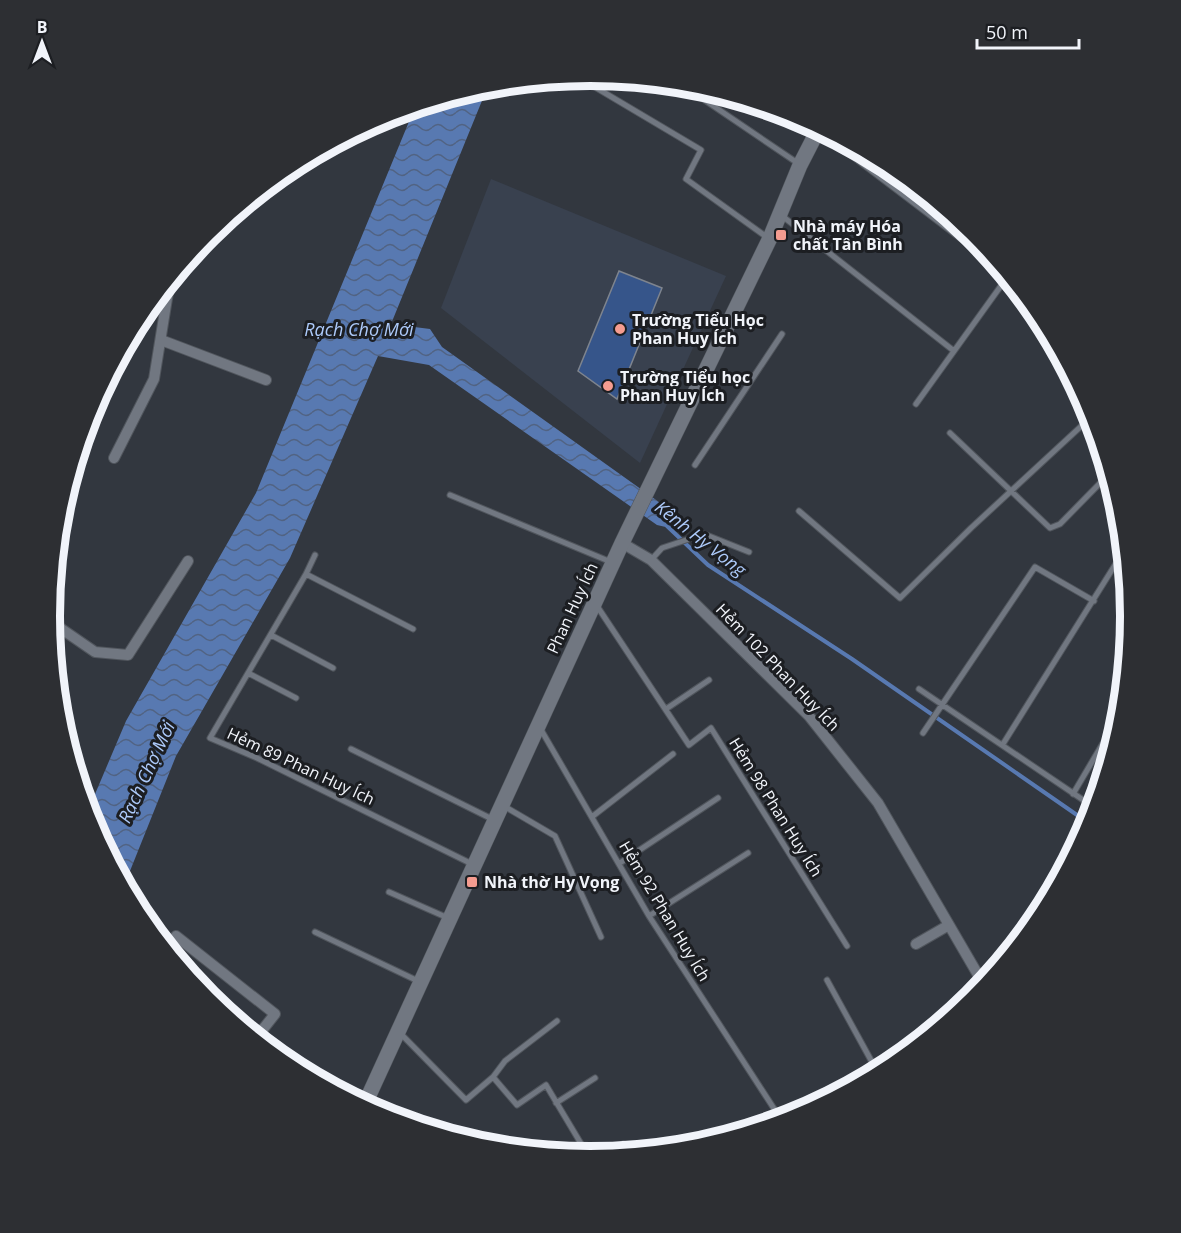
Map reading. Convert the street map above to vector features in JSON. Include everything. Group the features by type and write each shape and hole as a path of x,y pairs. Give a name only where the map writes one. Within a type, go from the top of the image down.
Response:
{"main road":[{"name":"Phan Huy Ích","path":"367,1097 594,602 770,238 815,136"}],"street":[{"path":"114,458 154,379 167,298"},
{"path":"161,340 266,380"},
{"name":"Hẻm 102 Phan Huy Ích","path":"624,538 651,560 815,724 878,803 979,977"},
{"path":"60,628 95,652 128,655 188,561"},
{"path":"916,944 949,925"},
{"path":"176,936 275,1014 261,1031"}],"lane":[{"path":"593,86 701,150 686,179 770,238"},
{"path":"701,98 800,165"},
{"path":"852,155 970,245"},
{"path":"780,214 954,351"},
{"path":"916,404 1003,284"},
{"path":"695,465 782,334"},
{"path":"799,511 900,598 1085,423"},
{"path":"950,433 1050,528 1060,524 1103,480"},
{"path":"450,495 613,563"},
{"path":"651,560 662,548 704,534 749,552"},
{"name":"Hẻm 89 Phan Huy Ích","path":"315,555 210,738 257,758 473,864"},
{"path":"1003,744 1118,561"},
{"path":"923,733 1035,567 1094,601"},
{"path":"306,574 413,629"},
{"name":"Hẻm 98 Phan Huy Ích","path":"594,602 689,745 711,728 847,946"},
{"path":"271,635 333,668"},
{"path":"248,674 296,698"},
{"path":"666,709 709,680"},
{"path":"919,688 1087,803"},
{"name":"Hẻm 92 Phan Huy Ích","path":"538,724 649,916 778,1113"},
{"path":"1073,794 1107,736"},
{"path":"351,749 494,820"},
{"path":"593,816 673,754"},
{"path":"620,863 718,798"},
{"path":"501,804 555,836 601,937"},
{"path":"649,916 748,853"},
{"path":"389,891 448,919"},
{"path":"315,932 420,982"},
{"path":"827,980 873,1063 898,1048"},
{"path":"398,1030 466,1100 493,1077 505,1061 557,1021"},
{"path":"493,1077 517,1105 546,1085 583,1147"},
{"path":"556,1103 596,1078"}],"shaded area":[{"name":"Trường Tiểu học Phan Huy Ích","path":"491,179 726,276 640,463 441,308"}],"water":[{"name":"Rạch Chợ Mới","path":"484,97 391,324 430,329 442,347 666,507 676,518 676,523 670,528 657,525 429,365 378,356 290,558 176,756 128,876 100,820 93,800 126,721 256,493 411,117"}],"building":[{"name":"Trường Tiểu Học Phan Huy Ích","path":"619,271 662,288 617,399 578,371"}],"waterway":[{"name":"Kênh Hy Vọng","path":"667,526 708,565 852,659 1082,818"}],"place":[{"name":"Nhà máy Hóa chất Tân Bình","path":"781,235"},
{"name":"Trường Tiểu Học Phan Huy Ích","path":"620,329"},
{"name":"Trường Tiểu học Phan Huy Ích","path":"608,386"},
{"name":"Nhà thờ Hy Vọng","path":"472,882"}]}
